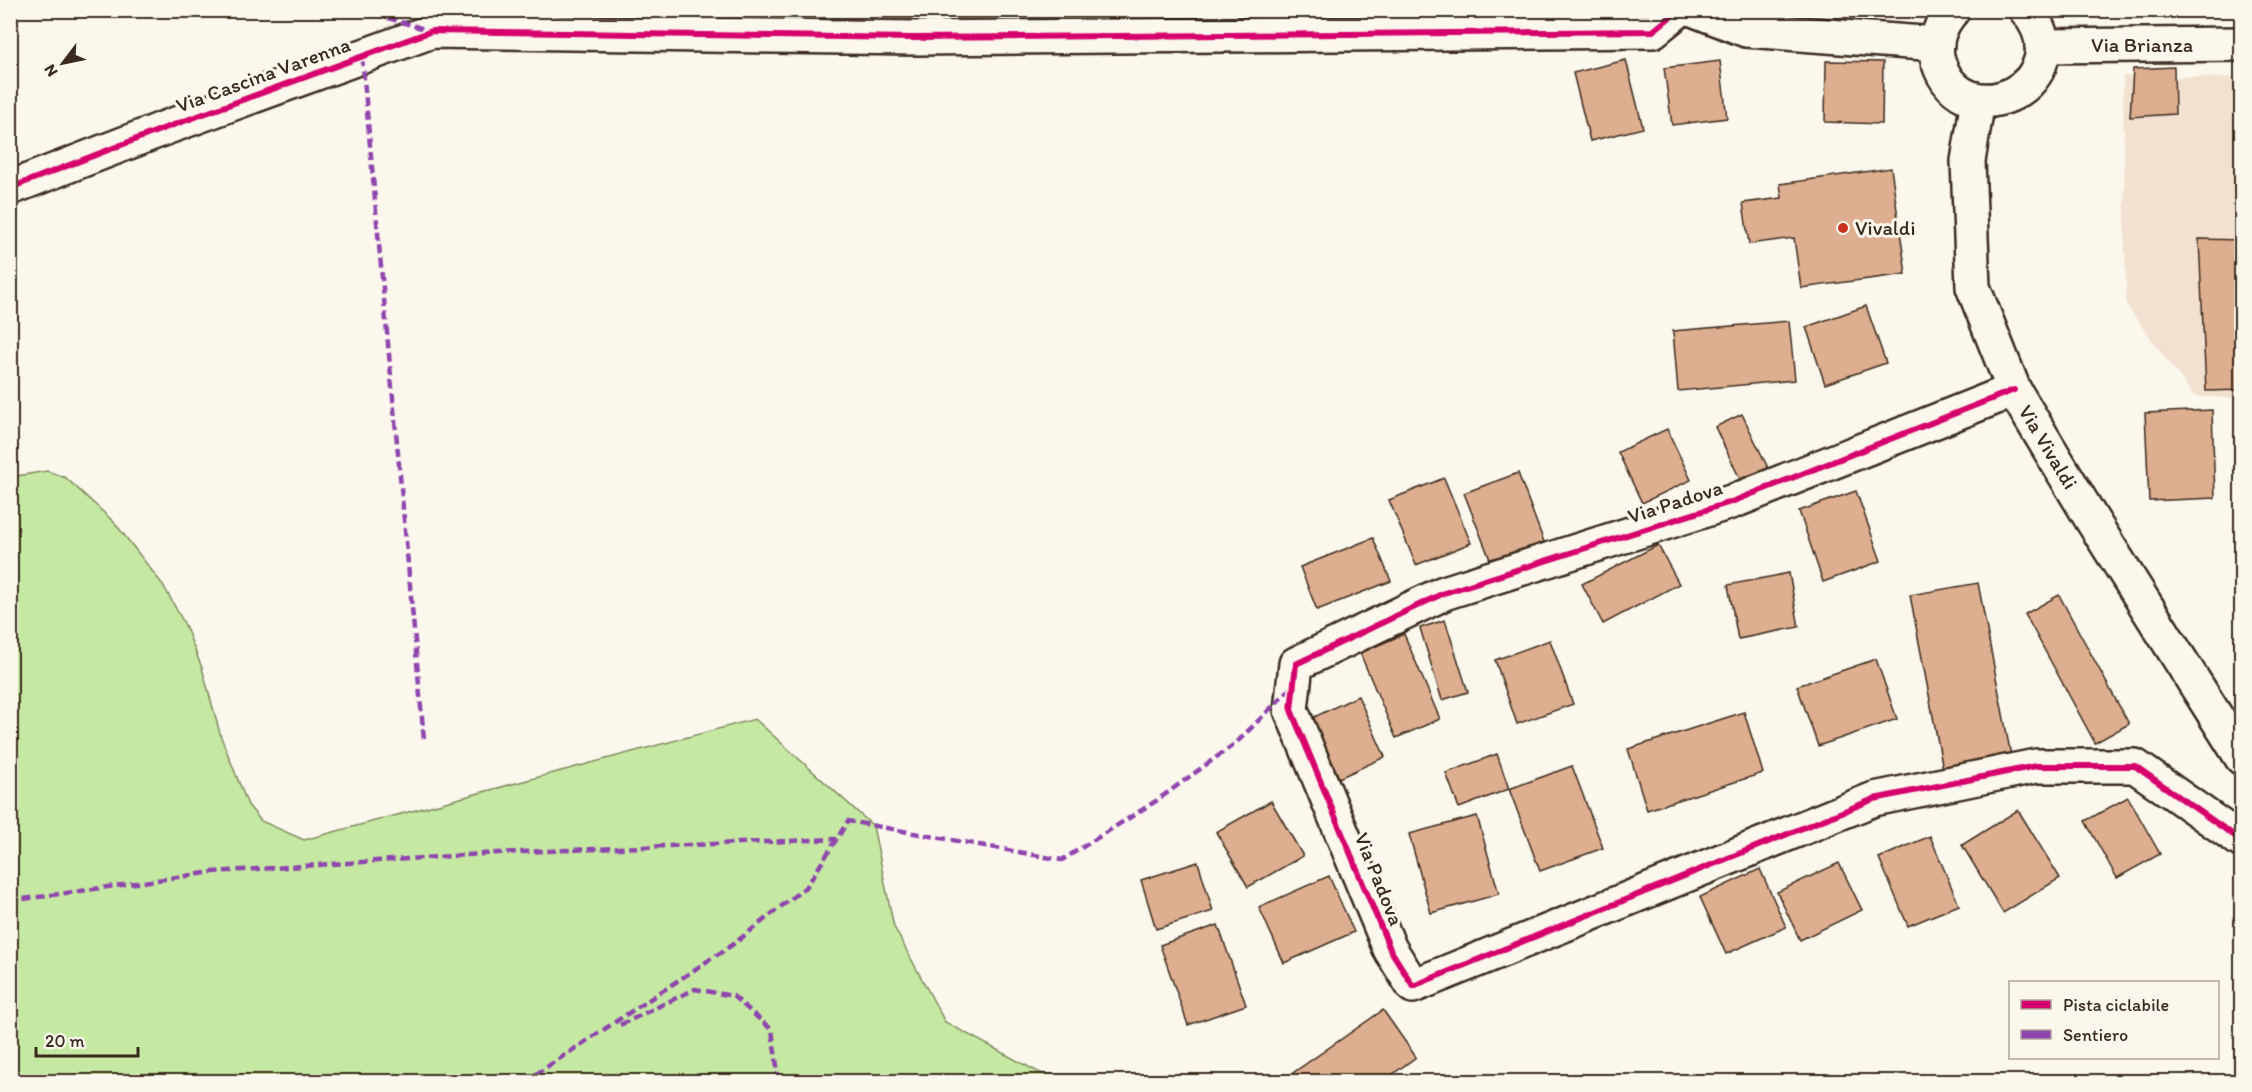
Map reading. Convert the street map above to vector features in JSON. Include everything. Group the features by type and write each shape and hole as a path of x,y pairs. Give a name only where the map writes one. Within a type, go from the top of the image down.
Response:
{"street":[{"name":"Via Cascina Varenna","path":"10,188 165,128 432,31 826,24 938,38 1653,31 1679,10"},
{"path":"1695,10 1746,30 1936,44"},
{"path":"1953,10 1940,29 1936,44 1937,59 1947,80 1964,95 1978,100 1992,101 2006,98 2029,84 2041,60 2040,32 2034,19 2026,10"},
{"name":"Via Brianza","path":"2042,46 2241,44"},
{"name":"Via Vivaldi","path":"1978,100 1968,161 1973,286 2014,390 2092,520 2241,758"},
{"name":"Via Padova","path":"2014,390 1734,501 1444,593 1296,664 1291,710 1390,949 1413,986 1874,799 2036,766 2136,766 2241,841"}],"shaded area":[{"path":"2123,76 2241,78 2241,399 2194,396 2126,305"}],"green space":[{"path":"47,471 66,478 114,522 163,585 185,625 202,668 221,737 248,805 261,821 304,840 755,719 873,826 894,927 945,1022 1040,1073 1094,1081 11,1081 11,477"}],"building":[{"path":"1626,60 1643,128 1590,141 1573,73"},
{"path":"1720,61 1727,118 1672,125 1664,68"},
{"path":"1826,61 1883,62 1882,124 1825,122"},
{"path":"2174,67 2175,114 2130,117 2133,69"},
{"path":"1891,168 1906,274 1801,288 1794,238 1749,244 1743,203 1782,198 1780,184"},
{"path":"2199,239 2242,240 2242,390 2206,391"},
{"path":"1866,306 1886,363 1825,384 1806,327"},
{"path":"1789,321 1795,380 1678,391 1673,331"},
{"path":"2212,410 2215,498 2149,501 2145,413"},
{"path":"1742,414 1768,468 1741,481 1715,427"},
{"path":"1667,429 1691,480 1642,503 1618,452"},
{"path":"1518,473 1544,542 1491,562 1464,493"},
{"path":"1444,478 1471,543 1416,565 1389,500"},
{"path":"1856,491 1881,561 1823,582 1799,511"},
{"path":"1373,538 1391,581 1317,610 1300,567"},
{"path":"1658,545 1679,584 1603,624 1582,584"},
{"path":"1789,573 1799,627 1738,639 1728,585"},
{"path":"1978,583 2011,756 1943,769 1910,595"},
{"path":"2059,595 2129,724 2095,743 2025,614"},
{"path":"1445,620 1468,692 1442,700 1420,628"},
{"path":"1404,634 1440,719 1396,738 1360,653"},
{"path":"1550,640 1573,704 1517,724 1495,660"},
{"path":"1876,659 1897,719 1818,746 1797,686"},
{"path":"1358,696 1385,757 1339,778 1312,718"},
{"path":"1744,712 1763,773 1647,810 1628,749"},
{"path":"1497,754 1509,789 1459,808 1446,773"},
{"path":"1572,766 1603,848 1540,871 1509,789"},
{"path":"2128,797 2160,854 2117,878 2085,821"},
{"path":"1271,801 1303,856 1248,887 1216,832"},
{"path":"2018,810 2060,878 2003,913 1962,845"},
{"path":"1477,816 1499,894 1431,913 1409,834"},
{"path":"1930,836 1959,905 1908,926 1879,858"},
{"path":"1198,862 1213,911 1156,929 1141,880"},
{"path":"1839,863 1862,910 1800,940 1777,892"},
{"path":"1760,869 1786,927 1726,954 1700,897"},
{"path":"1329,876 1354,932 1284,963 1259,907"},
{"path":"1218,925 1246,1005 1188,1025 1160,945"},
{"path":"1383,1010 1416,1057 1382,1082 1294,1082 1290,1075"}],"marked path":[{"path":"362,10 431,31"},
{"path":"362,57 424,740"},
{"path":"524,1082 735,943 807,886 848,821 1062,860 1156,801 1236,743 1294,685"},
{"path":"10,901 213,872 497,853 836,839"},
{"path":"620,1025 695,989 733,996 772,1030 778,1074 770,1082"}],"cycle path":[{"path":"10,188 165,128 432,31 914,38 1653,31 1679,10"},
{"path":"2014,390 1734,501 1444,593 1296,664 1291,710 1390,949 1413,986 1874,799 2036,766 2135,766 2242,841"}],"place":[{"name":"Vivaldi","path":"1843,228"}]}
